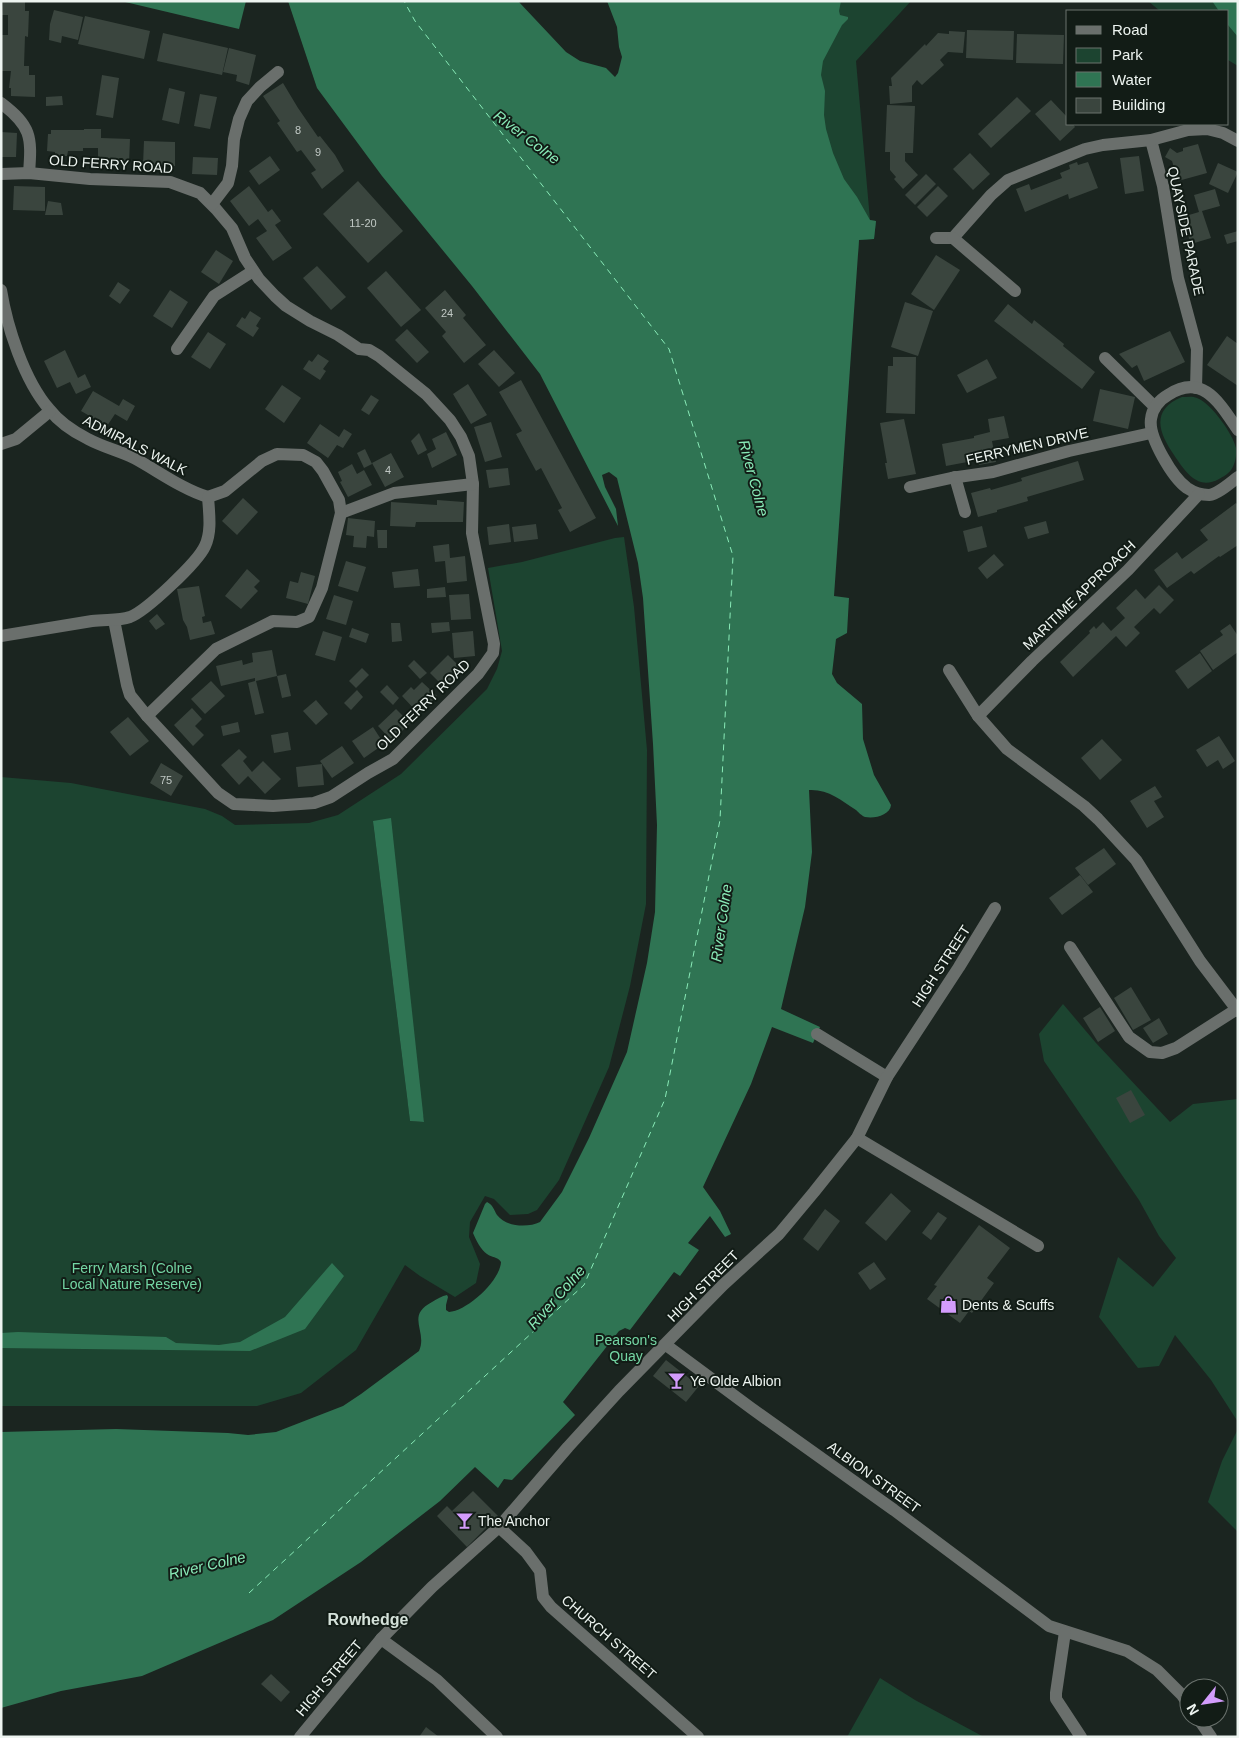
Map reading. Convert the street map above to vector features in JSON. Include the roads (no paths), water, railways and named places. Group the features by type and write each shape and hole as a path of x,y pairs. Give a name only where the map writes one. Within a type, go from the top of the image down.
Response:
{"street":[{"path":"212,204 228,183 232,166 234,138 239,119 247,101 278,72"},
{"path":"1,103 23,123 28,133 31,151 29,173"},
{"path":"953,238 991,195 1008,180 1085,149 1103,145 1151,140 1188,130 1207,129 1223,133 1238,141"},
{"name":"QUAYSIDE PARADE","path":"1151,140 1163,186 1178,278 1197,349 1196,388"},
{"name":"OLD FERRY ROAD","path":"1,174 29,173 90,179 170,182 200,193 232,228 245,258 263,284 286,306 310,321 338,334 354,346 369,350 379,356 426,394 450,420 461,437 469,456 473,484 472,533 494,644 493,653 478,674 394,759 368,773 338,793 314,803 273,806 234,804 218,794 130,695 126,685 114,620"},
{"path":"936,238 953,238 1015,292"},
{"path":"177,349 214,296 253,271"},
{"name":"ADMIRALS WALK","path":"1,290 6,319 14,343 33,385 50,411 69,428 90,440 130,456 194,493 208,497"},
{"path":"1105,358 1155,406"},
{"path":"1238,430 1234,414 1218,400 1207,391 1185,386 1164,397 1155,406 1151,419 1151,433 1156,444 1186,487 1199,494 1211,495 1238,477"},
{"path":"1,444 16,440 50,411"},
{"name":"FERRYMEN DRIVE","path":"910,487 955,477 993,472 1070,451 1151,433"},
{"path":"1,636 98,620 130,617 145,609 206,546 209,526 208,497 225,491 262,461 277,454 303,455 316,462 339,500 341,513 322,588 309,617 297,622 274,621 216,649 147,716"},
{"path":"955,477 965,512"},
{"path":"341,513 394,493 473,484"},
{"name":"MARITIME APPROACH","path":"978,716 1032,661 1128,570 1199,494"},
{"path":"948,670 978,716 1006,749 1084,806 1136,860 1200,961 1237,1010 1176,1048 1162,1053 1147,1051 1129,1037 1070,947"},
{"name":"HIGH STREET","path":"300,1737 381,1639 432,1587 499,1527 619,1391 666,1345 723,1284 779,1234 857,1138 887,1077 995,908"},
{"path":"817,1034 887,1077"},
{"path":"857,1138 1038,1246"},
{"name":"ALBION STREET","path":"666,1345 894,1510 1049,1626 1127,1651 1157,1670 1179,1692"},
{"name":"CHURCH STREET","path":"499,1527 526,1552 540,1571 543,1596 550,1607 698,1737"},
{"path":"1065,1632 1056,1699 1081,1737"},
{"path":"381,1639 437,1680 497,1737"}],"water":[{"path":"121,1 246,1 239,29"},
{"name":"River Colne","path":"288,1 518,1 566,52 580,61 606,68 615,77 618,73 622,57 617,27 607,1 841,1 840,15 848,17 848,19 842,25 823,61 821,75 825,91 824,115 826,129 833,153 844,179 870,220 876,221 874,239 859,240 834,596 849,598 847,633 836,639 832,674 837,683 862,704 863,739 874,775 891,805 888,811 881,816 865,817 834,796 822,791 809,790 812,852 805,907 781,1009 820,1027 813,1043 772,1027 751,1084 703,1187 720,1211 731,1234 725,1237 710,1216 688,1243 699,1250 680,1276 674,1272 630,1330 625,1328 619,1331 563,1402 575,1415 512,1480 504,1479 498,1488 475,1467 440,1501 361,1562 273,1620 142,1676 61,1691 1,1708 1,1432 116,1429 248,1435 276,1432 343,1406 361,1394 419,1351 421,1337 418,1318 424,1307 447,1295 446,1310 449,1312 456,1310 473,1301 495,1278 501,1262 485,1252 473,1233 485,1204 487,1202 491,1205 497,1215 506,1222 523,1226 540,1222 562,1192 589,1138 627,1052 647,963 655,912 657,825 653,744 643,598 638,563 617,478 609,472 602,475 605,487 616,509 618,526 540,374 472,286 382,176 317,88"},
{"path":"1212,1 1238,1 1238,37 1229,26 1229,10 1218,10"},
{"path":"391,818 424,1122 410,1121 373,821"},
{"path":"332,1263 344,1276 305,1329 250,1351 1,1348 1,1333 18,1332 166,1337 176,1343 219,1345 240,1342 285,1317"}],"place":[{"name":"Dents & Scuffs","path":"948,1305"},
{"name":"Ye Olde Albion","path":"676,1381"},
{"name":"The Anchor","path":"464,1521"}],"district":[{"name":"Rowhedge","path":"368,1619"}],"park label":[{"name":"Ferry Marsh (Colne Local Nature Reserve)","path":"132,1276"},
{"name":"Pearson's Quay","path":"626,1348"}]}
